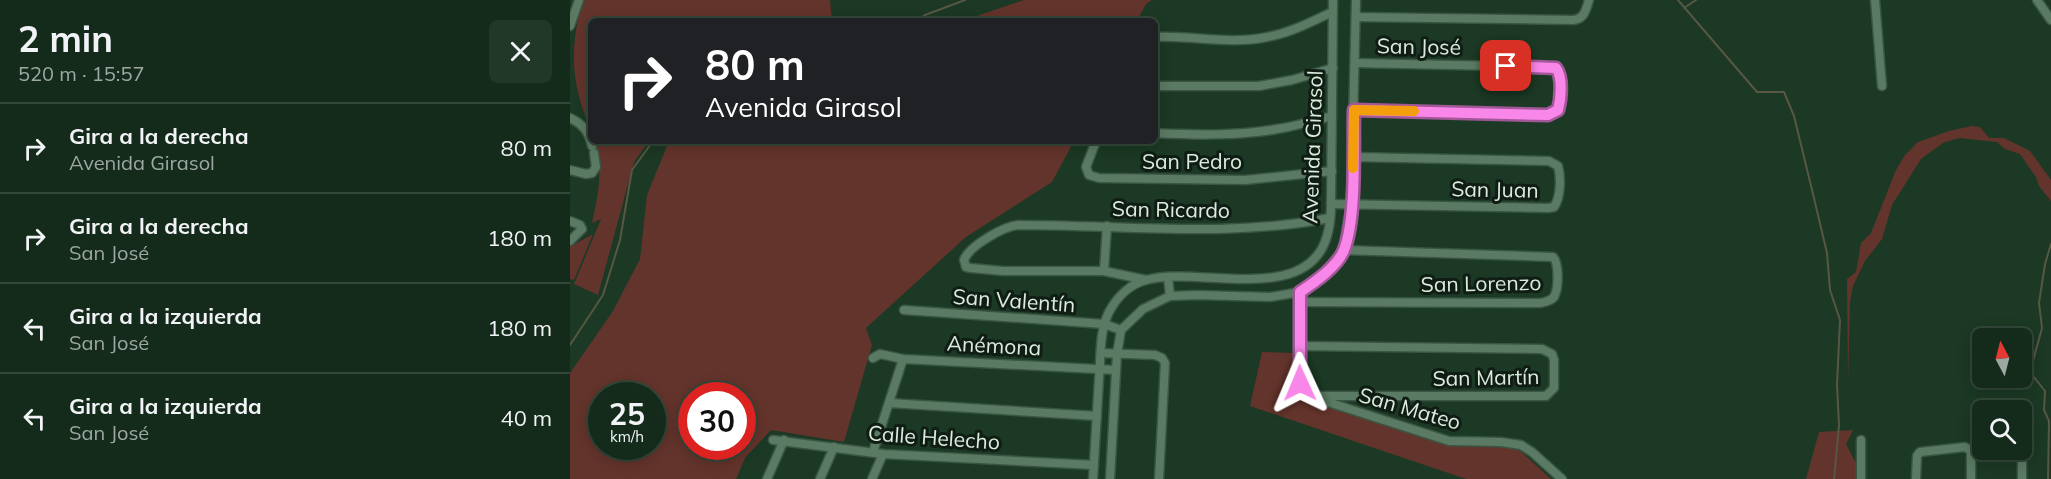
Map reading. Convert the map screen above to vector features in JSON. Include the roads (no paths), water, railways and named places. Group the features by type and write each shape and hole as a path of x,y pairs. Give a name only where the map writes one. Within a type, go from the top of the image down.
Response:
{"street":[{"path":"570,24 579,0"},
{"name":"Avenida Girasol","path":"1093,479 1104,324 1117,300 1134,285 1146,280 1168,277 1247,279 1289,275 1308,264 1323,247 1327,237 1332,204 1333,0"},
{"name":"Avenida Girasol","path":"1121,330 1143,309 1170,296 1270,297 1300,292 1324,273 1343,250 1351,204 1356,0"},
{"path":"1356,17 1574,20 1584,14 1589,0"},
{"path":"1875,0 1882,86"},
{"path":"2037,0 2051,20"},
{"path":"1158,37 1218,39 1266,37 1298,28 1332,12"},
{"name":"San José","path":"1354,110 1548,115 1558,110 1560,96 1560,78 1556,68 1355,63"},
{"path":"1158,86 1259,86 1292,80 1333,68"},
{"name":"San Pedro","path":"1158,133 1250,133 1276,130 1332,116"},
{"path":"570,118 580,123 588,132"},
{"path":"570,170 586,174 592,172 596,167 592,144"},
{"name":"San Pedro","path":"1095,144 1086,167 1089,175 1099,178 1245,180 1332,171"},
{"name":"San Juan","path":"1332,204 1548,208 1554,207 1559,197 1558,166 1549,161 1353,156"},
{"name":"San Ricardo","path":"1104,271 1004,271 966,267 964,260 967,254 1009,226 1258,228 1296,225 1330,218"},
{"path":"570,221 580,225 582,229 570,241"},
{"path":"1107,226 1104,271 1146,280"},
{"name":"San Lorenzo","path":"1300,302 1540,303 1554,297 1558,267 1557,260 1553,257 1343,250"},
{"path":"1168,277 1170,296"},
{"path":"1300,292 1300,383 1303,391 1309,396"},
{"name":"San Valentín","path":"904,310 1104,324 1121,330"},
{"path":"1110,479 1115,370 1121,330"},
{"name":"San Martín","path":"1300,346 1542,349 1552,354 1554,360 1554,388 1546,396 1309,396"},
{"path":"1101,353 1155,355 1162,358 1166,368 1159,479"},
{"name":"Anémona","path":"873,358 880,354 903,359 1115,370"},
{"path":"873,452 903,359"},
{"name":"San Mateo","path":"1309,396 1449,441 1501,442 1521,445 1562,479"},
{"path":"889,404 1097,416"},
{"name":"Calle Helecho","path":"773,440 883,454 1094,465"},
{"path":"767,479 784,440"},
{"path":"1861,440 1861,479"},
{"path":"820,479 834,447"},
{"path":"1916,479 1917,458 1920,452 1965,447 1971,451 1971,479"},
{"path":"872,479 883,454"},
{"path":"2022,460 2022,479"}],"waterway":[{"path":"920,18 965,0"},
{"path":"1678,0 1757,92 1784,92 1794,116 1827,253 1830,290 1840,320 1837,385 1839,425 1834,479"},
{"path":"1684,8 1696,0"},
{"path":"570,345 603,295 620,240 632,170 651,144"},
{"path":"2048,479 2049,421 2044,410 2045,391 2030,372 2042,328 2039,303 2045,264 2051,244"}]}
